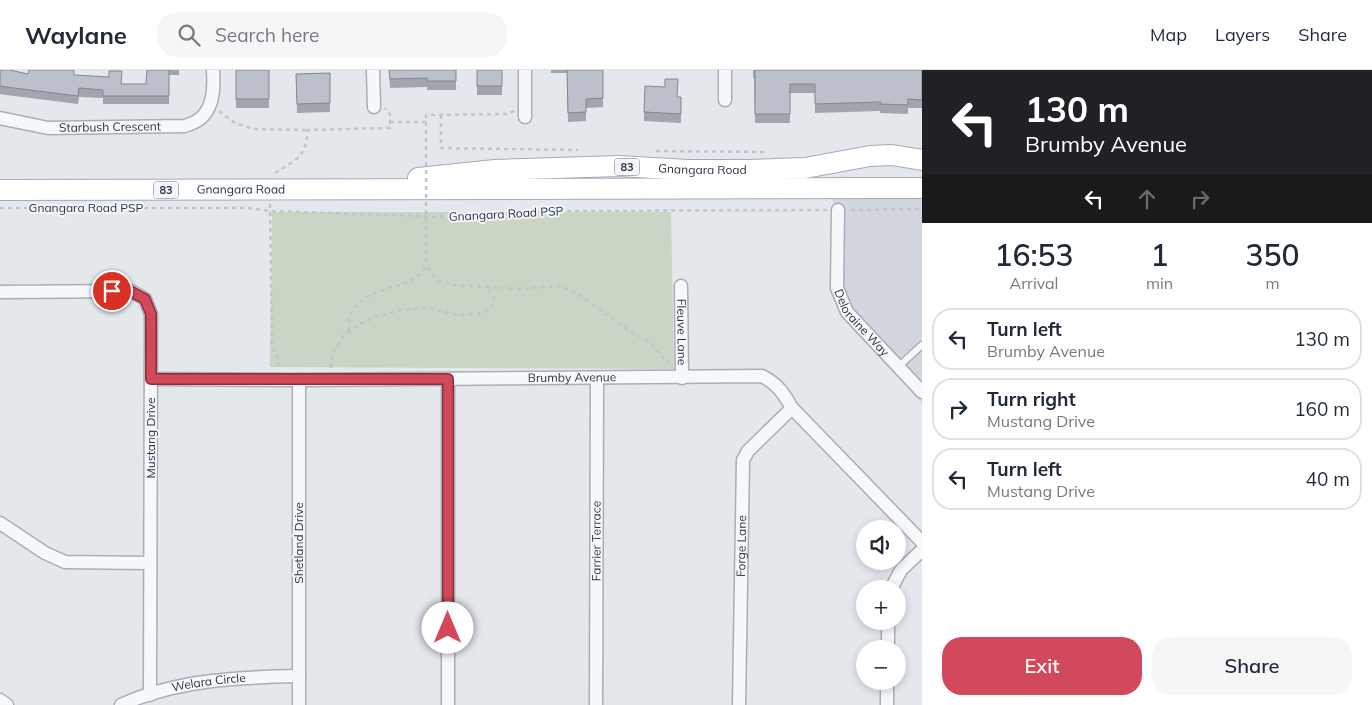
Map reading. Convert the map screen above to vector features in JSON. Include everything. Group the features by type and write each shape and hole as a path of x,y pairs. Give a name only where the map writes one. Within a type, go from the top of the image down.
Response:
{"main road":[{"name":"Gnangara Road","path":"332,189 494,170 619,166 688,170 747,170 805,168 870,156 892,155 922,160"},
{"name":"Gnangara Road","path":"0,190 922,188"}],"street":[{"path":"210,104 214,87 213,70"},
{"path":"373,70 374,102"},
{"path":"525,70 525,112"},
{"path":"725,70 725,100"},
{"name":"Starbush Crescent","path":"0,118 48,128 185,126 202,117 210,104"},
{"name":"Deloraine Way","path":"838,210 837,288 846,312 922,392"},
{"name":"Fleuve Lane","path":"682,286 682,374"},
{"name":"Mustang Drive","path":"0,292 130,291 145,299 151,314 150,695"},
{"name":"Brumby Avenue","path":"151,379 597,378 682,374 762,376 773,381 781,388 792,408 922,542"},
{"name":"Farrier Terrace","path":"596,705 597,378"},
{"path":"448,379 448,705"},
{"name":"Shetland Drive","path":"299,380 299,705"},
{"name":"Forge Lane","path":"739,705 743,460 748,451 792,408"},
{"path":"0,523 45,553 65,562 150,563"},
{"path":"896,580 901,570 922,550"},
{"name":"Welara Circle","path":"121,705 136,698 191,684 243,677 299,676"},
{"path":"887,690 887,705"},
{"path":"0,700 7,705"}],"lane":[{"path":"898,367 922,346"}],"path":[{"path":"210,104 235,123 253,129 390,128 390,114 374,102"},
{"path":"349,331 350,316 361,300 374,292 400,285 418,277 426,266 426,115 525,112"},
{"path":"441,115 442,148 579,150"},
{"path":"390,122 426,122"},
{"path":"278,380 278,360 272,345 270,181 274,173 300,157 306,146 308,130"},
{"path":"648,151 773,152"},
{"name":"Gnangara Road PSP","path":"0,208 250,208 270,211 477,218 492,214 548,210 922,210"},
{"path":"426,266 436,278 451,285 521,289 561,286 581,296 627,329 651,343 664,359 682,374"},
{"path":"331,380 332,356 342,336 349,331 377,316 401,310 427,308 458,315 483,313 492,306 494,298 486,286"}],"shaded area":[{"path":"833,188 922,194 922,404 833,299"}],"green space":[{"path":"272,212 671,212 674,369 270,367"}],"building":[{"path":"0,70 28,74 29,70 74,70 74,75 109,77 109,71 122,71 121,84 146,84 147,70 169,70 169,96 103,96 103,90 79,88 78,96 6,87 0,86"},
{"path":"236,70 269,70 269,99 236,99"},
{"path":"389,70 456,70 456,81 427,81 427,78 390,79"},
{"path":"477,70 502,70 502,86 477,86"},
{"path":"567,70 603,70 603,98 586,99 586,112 568,113"},
{"path":"755,70 922,70 922,100 908,99 908,105 880,104 881,102 815,104 815,84 790,84 790,114 755,114"},
{"path":"330,73 330,103 297,104 296,74"},
{"path":"665,79 678,79 677,97 681,97 681,114 644,112 645,86 665,87"}],"route":[{"path":"112,291 130,291 145,299 151,314 151,379 448,379 448,628"}]}
